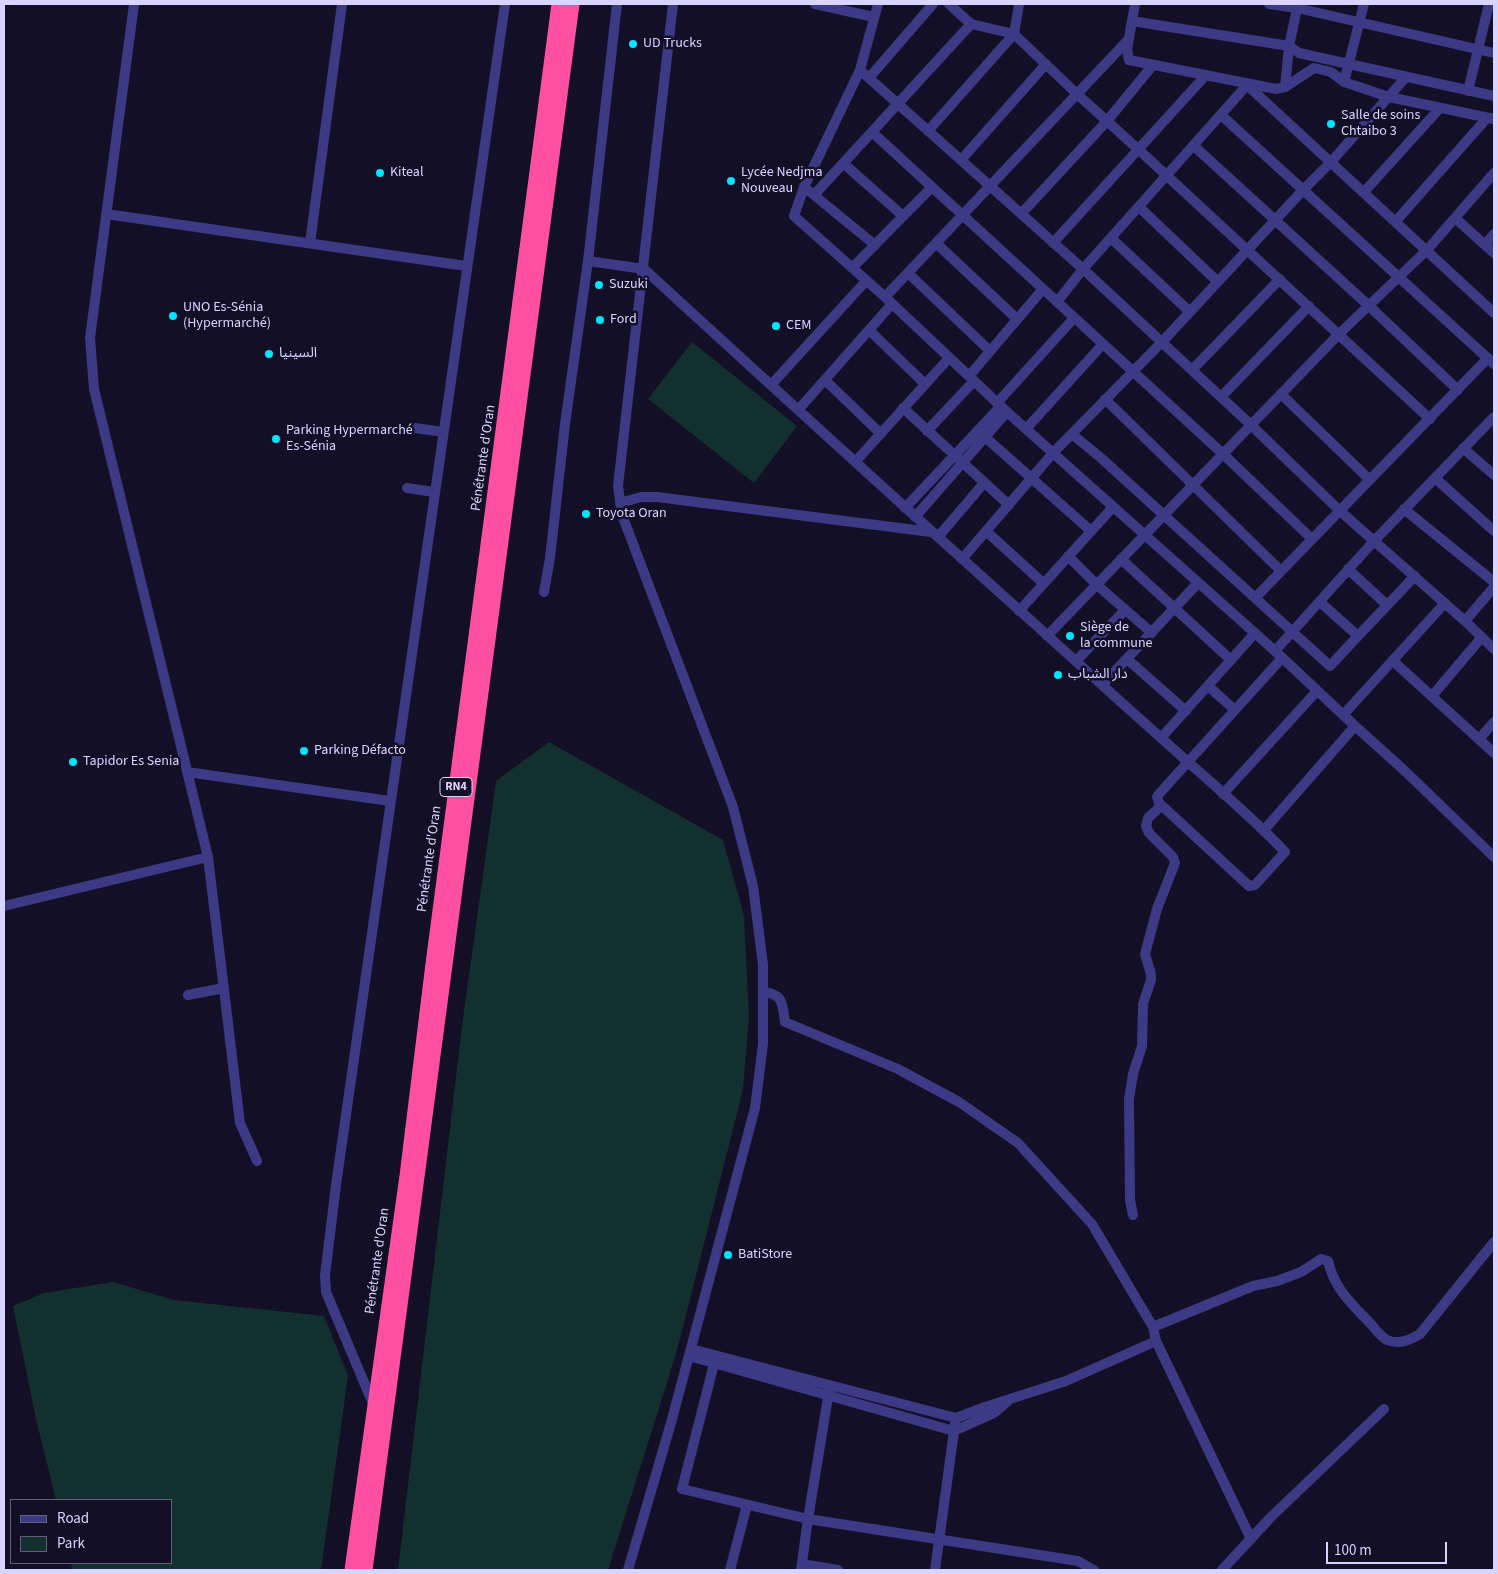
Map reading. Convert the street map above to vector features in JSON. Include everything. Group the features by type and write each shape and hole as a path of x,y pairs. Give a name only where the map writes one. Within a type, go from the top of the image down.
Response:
{"highway":[{"name":"Pénétrante d'Oran","path":"352,1570 407,1176 559,4"},
{"name":"Pénétrante d'Oran","path":"365,1570 572,4"}],"street":[{"path":"134,4 90,338 90,356 94,389 208,856 240,1123 257,1161"},
{"path":"310,243 342,4"},
{"path":"374,1407 326,1292 325,1276 390,801 505,4"},
{"path":"544,592 588,261 617,4"},
{"path":"628,1570 690,1352 755,1108 763,1044 764,966 753,886 733,807 622,515 618,486 674,4"},
{"path":"815,4 874,17"},
{"path":"878,4 860,70 804,187 794,216 1026,429 1278,654 1494,856"},
{"path":"869,78 933,4"},
{"path":"949,4 971,24 1014,34 1430,419"},
{"path":"928,131 1014,34 1020,4"},
{"path":"1136,4 1127,48 1129,60 1276,89 1285,87 1314,68 1331,72 1344,82 1389,96 1491,118"},
{"path":"1269,4 1297,6 1360,23 1494,52"},
{"path":"1344,82 1364,4"},
{"path":"1468,91 1489,4"},
{"path":"1285,87 1289,46 1297,6"},
{"path":"1132,21 1289,46 1299,53 1494,96"},
{"path":"814,195 971,24"},
{"path":"798,410 869,330 908,273 1129,39"},
{"path":"961,160 1046,64"},
{"path":"1021,214 1107,121 1153,65"},
{"path":"860,70 1083,269 1222,397 1340,510 1466,621 1494,649"},
{"path":"1053,242 1206,75"},
{"path":"962,559 1053,453 1162,342 1331,162 1406,77"},
{"path":"1058,302 1083,269 1168,176 1248,84"},
{"path":"1248,84 1494,313"},
{"path":"1364,192 1440,108"},
{"path":"1221,115 1491,361 1458,390 1255,598"},
{"path":"1396,221 1491,118"},
{"path":"872,132 1312,538"},
{"path":"1194,146 1458,390"},
{"path":"843,163 903,216"},
{"path":"1047,636 1339,334 1426,250 1494,173"},
{"path":"804,187 875,245"},
{"path":"852,268 932,187"},
{"path":"1139,207 1218,282"},
{"path":"106,214 466,266"},
{"path":"1455,218 1494,253"},
{"path":"1485,245 1494,234"},
{"path":"1111,238 1190,312"},
{"path":"936,243 1017,319"},
{"path":"588,261 644,269 905,508 1020,611 1047,636 1189,763 1223,794 1264,830 1285,852 1256,885 1249,886 1161,806 1157,800 1159,794 1189,763 1235,710 1278,654 1292,632 1348,569 1404,509 1493,420"},
{"path":"908,273 990,350"},
{"path":"1192,370 1280,279"},
{"path":"771,385 866,281"},
{"path":"928,431 971,379 990,350 1044,289"},
{"path":"1222,397 1309,306"},
{"path":"915,517 958,459 1074,318"},
{"path":"869,330 925,384"},
{"path":"1026,429 1103,344"},
{"path":"855,462 949,358"},
{"path":"825,380 881,434"},
{"path":"1281,394 1370,480"},
{"path":"1105,399 1281,571"},
{"path":"905,508 985,437 1002,407"},
{"path":"904,408 1009,505"},
{"path":"415,428 443,432"},
{"path":"1072,434 1101,458 1330,666 1415,576"},
{"path":"985,437 1091,532"},
{"path":"1464,448 1494,474"},
{"path":"1435,478 1494,531"},
{"path":"935,535 984,483"},
{"path":"407,488 434,492"},
{"path":"620,503 641,497 657,497 935,535"},
{"path":"1020,611 1043,583 1113,507"},
{"path":"1404,509 1494,582"},
{"path":"986,531 1043,583"},
{"path":"1068,556 1097,585 1152,633"},
{"path":"1121,559 1231,660"},
{"path":"1348,569 1387,605"},
{"path":"1102,685 1198,583"},
{"path":"1466,621 1494,587"},
{"path":"1320,602 1358,636"},
{"path":"1343,716 1445,603"},
{"path":"1076,662 1125,610"},
{"path":"1161,738 1255,633"},
{"path":"1432,696 1482,637"},
{"path":"1127,659 1186,710"},
{"path":"1393,661 1494,753"},
{"path":"1208,686 1235,710"},
{"path":"1223,794 1317,691"},
{"path":"1479,739 1494,722"},
{"path":"1264,830 1355,726"},
{"path":"187,772 390,801"},
{"path":"1133,1215 1130,1200 1129,1100 1133,1074 1142,1046 1143,1004 1151,980 1145,954 1157,909 1175,865 1173,857 1150,833 1146,826 1147,821 1161,806"},
{"path":"4,906 208,856"},
{"path":"188,995 224,988"},
{"path":"763,992 774,993 781,1000 785,1022 898,1069 959,1102 1018,1143 1092,1224 1153,1327 1156,1341 1251,1539"},
{"path":"1153,1327 1254,1286 1277,1281 1301,1272 1321,1259 1328,1261 1334,1282 1341,1293 1379,1333 1387,1340 1404,1341 1420,1334 1494,1242"},
{"path":"690,1352 830,1385 956,1418 1066,1381 1156,1341"},
{"path":"690,1352 714,1364 954,1430 994,1413 1012,1399"},
{"path":"714,1364 682,1489 808,1519 1078,1561 1091,1569"},
{"path":"830,1385 802,1567 838,1570"},
{"path":"1222,1570 1271,1517 1384,1409"},
{"path":"935,1570 956,1418"},
{"path":"730,1570 747,1505"}],"green space":[{"path":"692,342 797,426 754,483 648,399"},
{"path":"549,742 723,840 744,916 749,1017 743,1090 676,1354 608,1570 398,1570 462,1026 496,781"},
{"path":"113,1282 174,1300 324,1316 348,1376 321,1570 72,1570 71,1564 172,1564 172,1499 56,1499 36,1419 13,1306 44,1293"}],"place":[{"name":"UD Trucks","path":"633,44"},
{"name":"Salle de soins Chtaibo 3","path":"1331,124"},
{"name":"Kiteal","path":"380,173"},
{"name":"Lycée Nedjma Nouveau","path":"731,181"},
{"name":"Suzuki","path":"599,285"},
{"name":"UNO Es-Sénia (Hypermarché)","path":"173,316"},
{"name":"Ford","path":"600,320"},
{"name":"CEM","path":"776,326"},
{"name":"السينيا","path":"269,354"},
{"name":"Parking Hypermarché Es-Sénia","path":"276,439"},
{"name":"Toyota Oran","path":"586,514"},
{"name":"Siège de la commune","path":"1070,636"},
{"name":"دار الشباب","path":"1058,675"},
{"name":"Parking Défacto","path":"304,751"},
{"name":"Tapidor Es Senia","path":"73,762"},
{"name":"BatiStore","path":"728,1255"}]}
